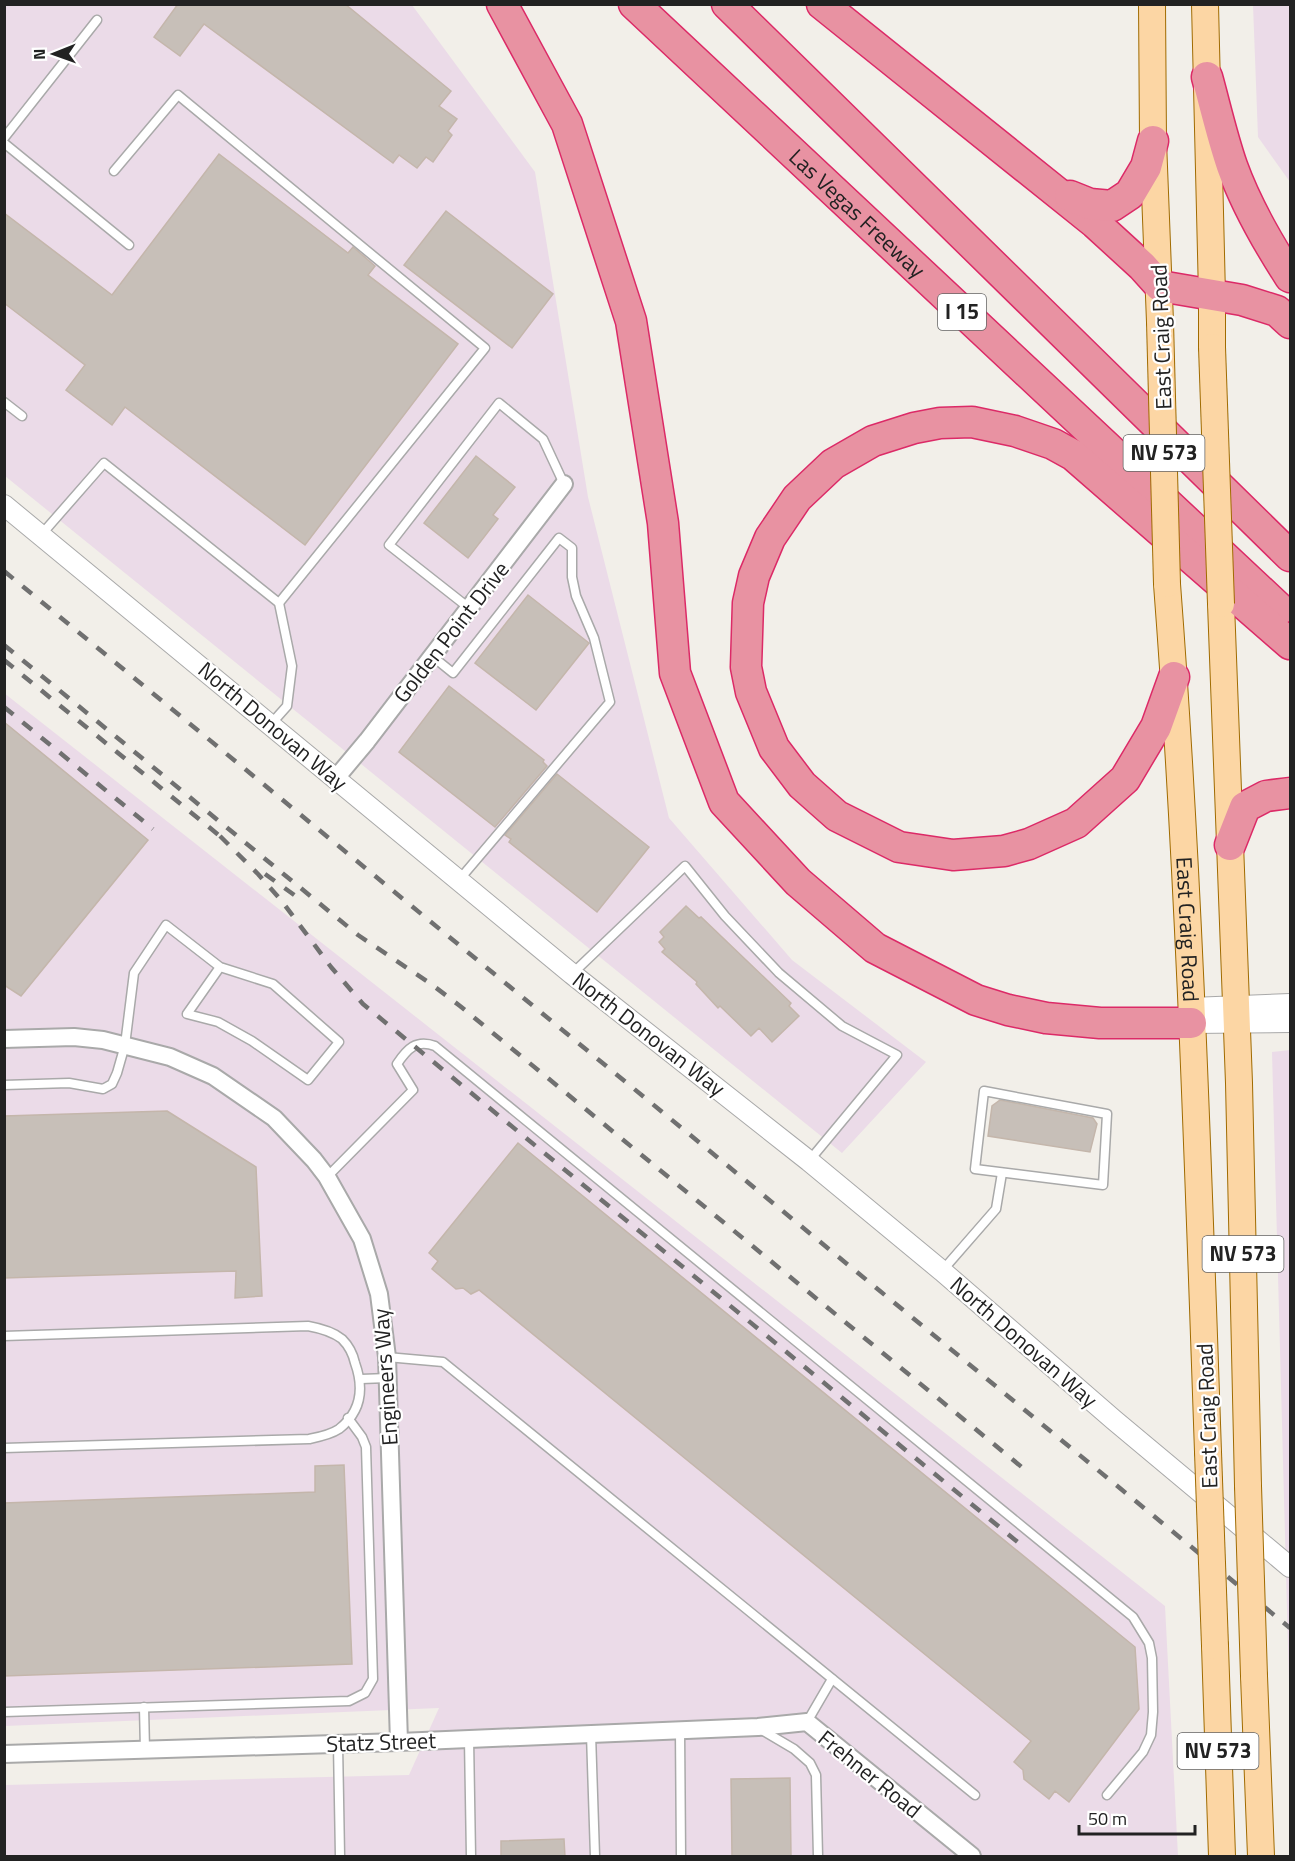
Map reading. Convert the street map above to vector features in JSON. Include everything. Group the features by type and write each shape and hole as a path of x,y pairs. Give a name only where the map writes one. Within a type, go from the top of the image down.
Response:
{"highway":[{"path":"502,4 567,124 631,321 663,523 675,673 724,802 798,882 875,948 976,1000 1046,1018 1100,1023 1191,1015"},
{"name":"Las Vegas Freeway","path":"634,4 1290,619"},
{"name":"I 15","path":"727,4 1290,556"},
{"path":"822,4 1095,222 1160,286 1242,300 1277,311 1290,323"},
{"path":"1207,77 1232,166 1272,249 1290,278"},
{"path":"1055,190 1090,204 1112,206 1130,194 1146,167 1153,141"},
{"path":"1174,677 1156,727 1125,779 1076,823 1029,844 1004,851 953,855 899,847 837,816 802,785 774,748 751,692 746,667 748,603 754,576 770,538 797,498 833,464 873,441 914,428 940,423 972,422 1015,431 1053,444 1073,455 1290,644"},
{"path":"1230,845 1245,807 1266,796 1290,792"}],"main road":[{"name":"East Craig Road","path":"1152,4 1153,141 1160,286 1167,584 1174,677 1191,1015 1222,1857"},
{"name":"East Craig Road","path":"1205,4 1212,347 1237,1015 1248,1486 1261,1857"}],"street":[{"name":"Golden Point Drive","path":"336,778 367,741 564,484"},
{"name":"North Donovan Way","path":"4,505 572,974 809,1161 1290,1567"},
{"path":"1237,1015 1290,1004"},
{"path":"1191,1015 1237,1015 1290,1022"},
{"name":"Engineers Way","path":"4,1039 74,1037 103,1040 170,1057 213,1076 274,1119 314,1160 327,1177 362,1239 379,1294 387,1357 399,1742"},
{"name":"Frehner Road","path":"758,1727 807,1722 972,1857"},
{"name":"Statz Street","path":"4,1754 399,1742 758,1727"}],"lane":[{"path":"4,138 97,21"},
{"path":"114,171 178,95 485,348 279,603"},
{"path":"4,143 129,245"},
{"path":"4,402 22,416"},
{"path":"469,608 390,545 499,403 543,439 564,484"},
{"path":"41,535 104,463 279,603 292,666 287,706 271,724"},
{"path":"432,656 453,673 559,538 572,548 572,577 576,596 594,638 610,702 458,881"},
{"path":"572,974 686,866 725,916 778,973 842,1026 897,1055 809,1161"},
{"path":"4,1085 69,1083 104,1089 112,1084 124,1045 134,973 166,925 220,967 273,984 339,1042 308,1080 252,1041 218,1022 187,1014 220,967"},
{"path":"327,1177 413,1090 397,1064 407,1049 425,1042 435,1046 1132,1617 1149,1643 1152,1659 1151,1736 1143,1752 1107,1795"},
{"path":"984,1091 1107,1114 1103,1185 1002,1173 975,1169 984,1091"},
{"path":"942,1271 996,1209 1002,1173"},
{"path":"4,1336 308,1326 323,1329 342,1339 352,1353 361,1379 360,1395 355,1410 339,1428 327,1435 309,1439 4,1448"},
{"path":"387,1357 443,1362 975,1795"},
{"path":"361,1379 388,1378"},
{"path":"4,1712 349,1701 365,1693 373,1679 366,1447 362,1437 348,1418"},
{"path":"807,1722 832,1679"},
{"path":"144,1707 145,1750"},
{"path":"758,1727 794,1749 810,1763 816,1775 818,1857"},
{"path":"680,1731 681,1857"},
{"path":"591,1734 595,1857"},
{"path":"469,1739 471,1857"},
{"path":"338,1744 340,1857"}],"shaded area":[{"path":"4,5 412,5 535,172 588,497 669,818 792,960 926,1062 842,1153 5,476"},
{"path":"1253,5 1290,5 1290,182 1258,137"},
{"path":"4,693 1165,1606 1178,1856 5,1856 5,1785 409,1775 439,1708 5,1726"},
{"path":"1290,1050 1290,1721 1272,1052"}],"building":[{"path":"178,4 345,4 451,91 439,106 457,119 448,131 452,135 433,162 426,157 417,168 399,155 393,163 204,24 180,56 154,37"},
{"path":"219,154 348,253 353,247 375,266 368,275 458,344 305,545 125,407 112,425 66,390 85,365 4,303 4,213 112,295"},
{"path":"446,211 553,294 512,348 404,265"},
{"path":"476,456 515,487 493,515 498,519 468,558 424,523"},
{"path":"528,595 589,643 536,710 475,663"},
{"path":"449,686 544,760 547,766 495,827 399,752"},
{"path":"4,722 148,840 21,996 4,985"},
{"path":"557,774 649,847 597,912 509,842 511,839 505,835"},
{"path":"686,906 699,918 701,917 791,1003 789,1006 799,1016 772,1042 759,1028 751,1036 720,1006 718,1008 696,984 697,982 662,952 665,949 659,942 664,937 660,932"},
{"path":"1000,1100 1093,1118 1097,1124 1090,1152 988,1136 992,1106"},
{"path":"167,1111 256,1167 262,1296 235,1298 236,1271 4,1278 4,1116"},
{"path":"518,1143 1135,1647 1139,1709 1069,1802 1055,1791 1049,1799 1024,1779 1023,1770 1014,1762 1031,1741 479,1290 471,1294 463,1288 456,1289 432,1269 438,1261 429,1253"},
{"path":"344,1465 352,1664 4,1676 4,1503 315,1492 315,1466"},
{"path":"790,1778 791,1857 732,1857 731,1779"},
{"path":"564,1839 565,1857 501,1857 501,1841"}],"railway":[{"path":"4,571 1290,1628"},
{"path":"4,645 358,935 460,1006 1029,1473"},
{"path":"4,660 226,841"},
{"path":"4,707 153,829"},
{"path":"220,836 281,900 331,967 363,1004 1020,1544"},
{"path":"265,874 304,902"}]}
